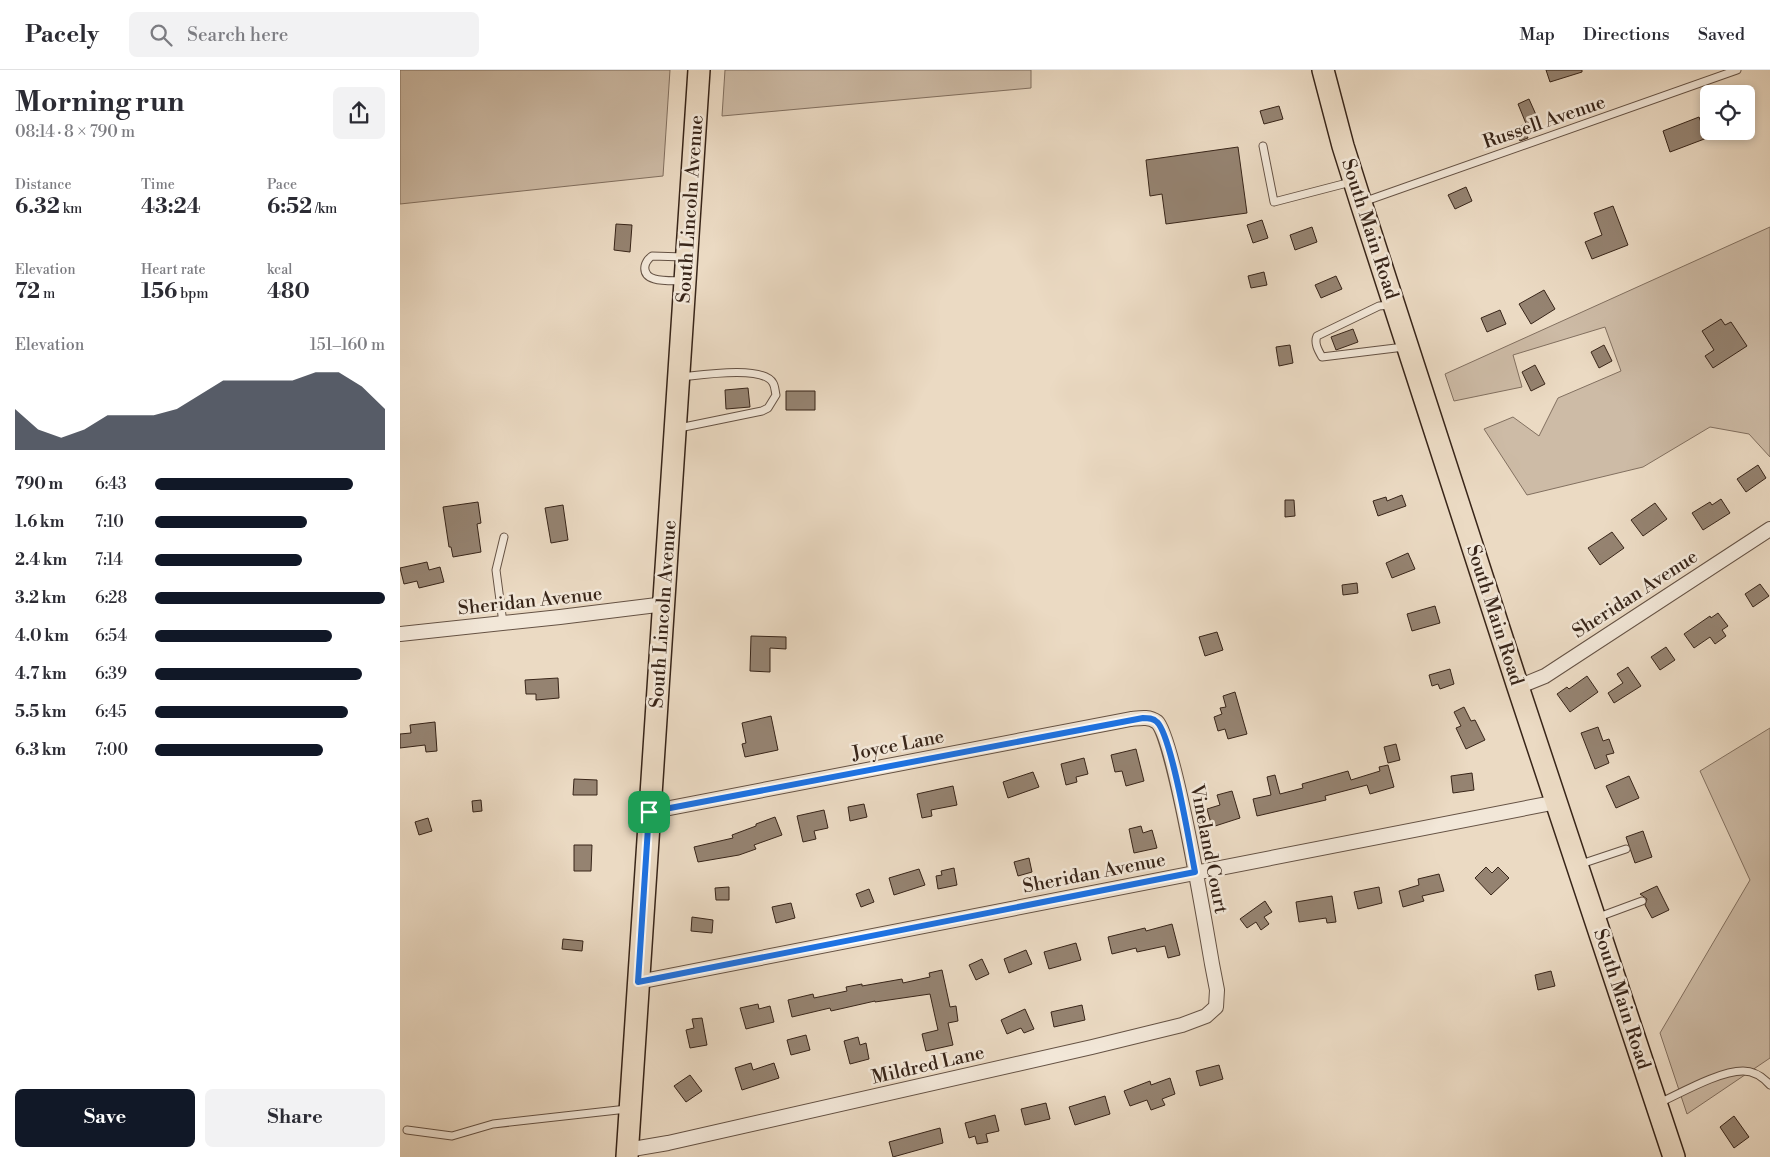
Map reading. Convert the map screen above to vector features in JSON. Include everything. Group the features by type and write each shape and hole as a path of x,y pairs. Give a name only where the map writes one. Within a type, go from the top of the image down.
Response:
{"main road":[{"name":"South Lincoln Avenue","path":"627,1153 699,70"},
{"name":"South Main Road","path":"1323,70 1354,182 1393,305 1674,1157"}],"street":[{"name":"Sheridan Avenue","path":"1518,687 1545,676 1770,529"},
{"name":"Sheridan Avenue","path":"400,634 665,604"},
{"name":"Joyce Lane","path":"649,812 1131,719 1143,718 1153,720"},
{"name":"Vineland Court","path":"1153,720 1162,729 1168,745 1195,872 1217,990"},
{"name":"Sheridan Avenue","path":"638,982 1557,802"},
{"name":"Mildred Lane","path":"627,1153 1082,1050 1182,1025 1210,1014 1218,1004 1217,990"}],"lane":[{"name":"Russell Avenue","path":"1361,203 1737,70"},
{"path":"1263,146 1274,202 1354,182"},
{"path":"685,281 650,278 646,274 645,268 648,259 652,256 687,257"},
{"path":"1393,305 1379,306 1317,336 1315,340 1317,349 1322,357 1407,346"},
{"path":"676,429 762,411 768,408 776,395 773,382 762,375 748,372 679,377"},
{"path":"503,623 496,570 504,536"},
{"path":"1578,865 1626,849"},
{"path":"1595,918 1642,901"},
{"path":"1657,1105 1707,1081 1726,1074 1742,1071 1754,1073 1770,1085"},
{"path":"407,1130 452,1136 493,1124 630,1108"}],"shaded area":[{"path":"400,70 670,70 663,176 400,204"},
{"path":"725,70 1031,70 1031,88 722,116"},
{"path":"1770,227 1770,457 1749,434 1710,427 1643,467 1527,495 1484,429 1513,417 1539,436 1558,398 1621,371 1605,327 1513,355 1522,387 1454,401 1445,374"},
{"path":"1770,728 1770,1058 1687,1114 1660,1033 1750,880 1700,771"}],"building":[{"path":"1546,70 1582,70 1582,72 1550,82"},
{"path":"1529,99 1541,126 1529,131 1518,104"},
{"path":"1279,106 1283,119 1264,124 1260,111"},
{"path":"1699,117 1700,140 1702,140 1670,152 1663,131"},
{"path":"1523,125 1528,138 1520,141 1514,128"},
{"path":"1238,147 1247,213 1166,224 1162,194 1150,196 1146,160"},
{"path":"1466,187 1472,201 1455,209 1448,195"},
{"path":"1613,206 1628,245 1592,259 1585,242 1602,235 1594,213"},
{"path":"1262,220 1268,238 1253,243 1247,225"},
{"path":"616,224 632,225 630,252 614,250"},
{"path":"1312,227 1317,242 1295,250 1290,235"},
{"path":"1264,272 1267,285 1251,288 1248,276"},
{"path":"1336,276 1342,289 1321,298 1315,285"},
{"path":"1544,290 1555,309 1531,324 1519,304"},
{"path":"1500,310 1506,324 1487,332 1481,318"},
{"path":"1721,319 1725,325 1731,322 1747,346 1713,368 1705,356 1714,350 1702,331"},
{"path":"1353,329 1358,342 1336,350 1331,337"},
{"path":"1290,345 1293,363 1279,366 1276,347"},
{"path":"1604,345 1612,361 1599,368 1591,352"},
{"path":"1535,365 1545,384 1531,391 1522,372"},
{"path":"748,388 750,407 726,409 725,390"},
{"path":"786,391 815,391 815,410 786,410"},
{"path":"1758,465 1766,478 1746,492 1737,479"},
{"path":"1402,495 1406,506 1378,516 1373,501 1386,497 1387,501"},
{"path":"1721,499 1730,513 1703,530 1692,513 1710,502 1712,505"},
{"path":"1285,500 1294,500 1295,516 1285,517"},
{"path":"478,502 481,523 477,524 481,552 453,557 451,547 449,547 443,507"},
{"path":"1655,503 1667,519 1643,536 1631,520"},
{"path":"563,505 568,540 551,543 545,508"},
{"path":"1612,532 1624,548 1600,565 1588,548"},
{"path":"1408,553 1415,569 1392,578 1386,563"},
{"path":"427,562 429,570 440,567 444,582 419,588 417,581 404,584 400,568"},
{"path":"1357,583 1358,593 1343,595 1342,585"},
{"path":"1760,584 1769,596 1753,607 1745,594"},
{"path":"1435,606 1440,623 1412,631 1407,614"},
{"path":"1718,613 1728,626 1722,630 1726,636 1715,644 1710,637 1694,648 1684,634 1710,616 1711,618"},
{"path":"1217,632 1223,650 1205,656 1199,637"},
{"path":"751,636 786,637 786,649 770,648 770,672 750,671"},
{"path":"1666,647 1675,660 1660,670 1651,657"},
{"path":"1628,667 1641,686 1614,703 1608,693 1623,683 1617,674"},
{"path":"1450,669 1454,684 1440,689 1438,684 1432,686 1429,675"},
{"path":"1587,676 1598,692 1570,712 1557,694 1567,687 1569,689"},
{"path":"558,678 559,698 536,700 536,694 526,694 525,680"},
{"path":"1235,692 1247,734 1228,739 1225,729 1218,731 1214,717 1222,714 1220,708 1226,707 1223,696"},
{"path":"1464,707 1471,721 1475,720 1485,740 1466,749 1456,728 1461,726 1454,712"},
{"path":"771,716 778,750 745,757 742,744 746,743 742,723"},
{"path":"435,722 437,751 426,752 425,745 400,748 400,734 411,733 410,725"},
{"path":"1598,727 1603,741 1609,739 1614,753 1606,755 1609,763 1595,769 1581,733"},
{"path":"1396,744 1400,760 1388,763 1384,747"},
{"path":"1136,749 1144,781 1126,786 1122,771 1115,772 1111,755"},
{"path":"1084,758 1088,774 1076,777 1077,782 1066,785 1061,764"},
{"path":"1388,765 1394,787 1370,794 1367,785 1325,796 1326,800 1257,816 1253,799 1271,795 1267,777 1275,775 1280,794 1303,788 1302,784 1348,771 1351,780 1380,771 1379,767"},
{"path":"1033,772 1039,787 1008,798 1003,782"},
{"path":"1472,773 1474,790 1453,793 1451,776"},
{"path":"1629,776 1639,798 1616,808 1606,786"},
{"path":"574,779 597,780 597,795 573,795"},
{"path":"953,786 957,805 931,810 932,816 922,818 917,794"},
{"path":"1232,791 1240,818 1212,827 1207,809 1220,805 1217,795"},
{"path":"481,800 482,811 473,812 472,801"},
{"path":"864,804 867,817 850,821 848,807"},
{"path":"824,810 828,828 814,831 816,839 803,842 797,816"},
{"path":"775,817 782,835 754,845 756,849 739,855 698,862 694,847 733,838 732,835"},
{"path":"428,818 432,831 419,835 415,822"},
{"path":"1141,826 1143,833 1152,830 1157,848 1134,853 1129,829"},
{"path":"1643,831 1652,857 1635,863 1626,837"},
{"path":"574,845 592,845 591,871 574,871"},
{"path":"1029,858 1032,872 1018,876 1014,862"},
{"path":"1486,867 1492,873 1498,867 1509,878 1491,895 1475,878"},
{"path":"954,868 957,885 938,889 936,876 942,875 941,871"},
{"path":"919,869 925,885 894,895 889,878"},
{"path":"1439,874 1444,891 1422,896 1424,901 1403,907 1399,891 1419,885 1418,879"},
{"path":"1657,886 1669,910 1652,918 1645,905 1647,899 1640,894"},
{"path":"729,887 729,900 716,900 715,888"},
{"path":"1379,887 1382,903 1358,909 1354,892"},
{"path":"869,889 874,902 861,907 856,894"},
{"path":"1332,896 1336,922 1327,923 1326,918 1299,922 1296,902"},
{"path":"1265,901 1272,912 1264,917 1269,924 1261,930 1256,922 1247,928 1240,919"},
{"path":"791,903 795,918 776,923 772,907"},
{"path":"692,917 713,920 712,933 691,931"},
{"path":"1172,924 1180,955 1168,958 1165,946 1137,952 1136,948 1112,954 1108,937 1145,928 1146,931"},
{"path":"563,939 583,941 582,951 562,949"},
{"path":"1076,943 1081,960 1049,969 1044,952"},
{"path":"1026,950 1032,964 1009,973 1004,959"},
{"path":"982,959 989,974 976,980 969,965"},
{"path":"942,970 950,1007 956,1006 958,1021 948,1023 953,1045 926,1051 922,1034 938,1030 930,994 875,1001 831,1011 830,1008 792,1017 788,1000 813,994 814,998 847,991 846,987 862,984 862,986 902,979 903,983 930,977 929,973"},
{"path":"1551,971 1555,986 1538,990 1535,975"},
{"path":"758,1004 759,1009 770,1006 774,1022 746,1029 740,1008"},
{"path":"1082,1005 1085,1020 1054,1027 1051,1012"},
{"path":"1025,1009 1034,1029 1024,1033 1021,1028 1007,1034 1001,1020"},
{"path":"702,1018 707,1045 690,1048 686,1030 694,1028 692,1019"},
{"path":"806,1035 810,1050 791,1055 787,1040"},
{"path":"858,1037 860,1045 866,1043 869,1059 850,1064 844,1041"},
{"path":"751,1063 753,1070 774,1063 779,1078 742,1090 735,1068"},
{"path":"1219,1065 1223,1079 1200,1086 1196,1071"},
{"path":"690,1075 702,1091 686,1102 674,1086"},
{"path":"1170,1078 1175,1094 1162,1099 1165,1105 1151,1110 1147,1100 1130,1106 1124,1091 1150,1081 1151,1085"},
{"path":"1105,1096 1110,1114 1075,1125 1069,1107"},
{"path":"1046,1103 1050,1119 1025,1125 1021,1109"},
{"path":"995,1115 999,1131 986,1134 988,1142 977,1144 975,1136 969,1138 965,1123"},
{"path":"1734,1116 1749,1137 1734,1148 1720,1127"},
{"path":"940,1128 943,1143 893,1157 889,1142"}],"route":[{"path":"1149,718 1158,723 1168,745 1195,872 638,982 649,812 1131,719 1149,718"}]}
